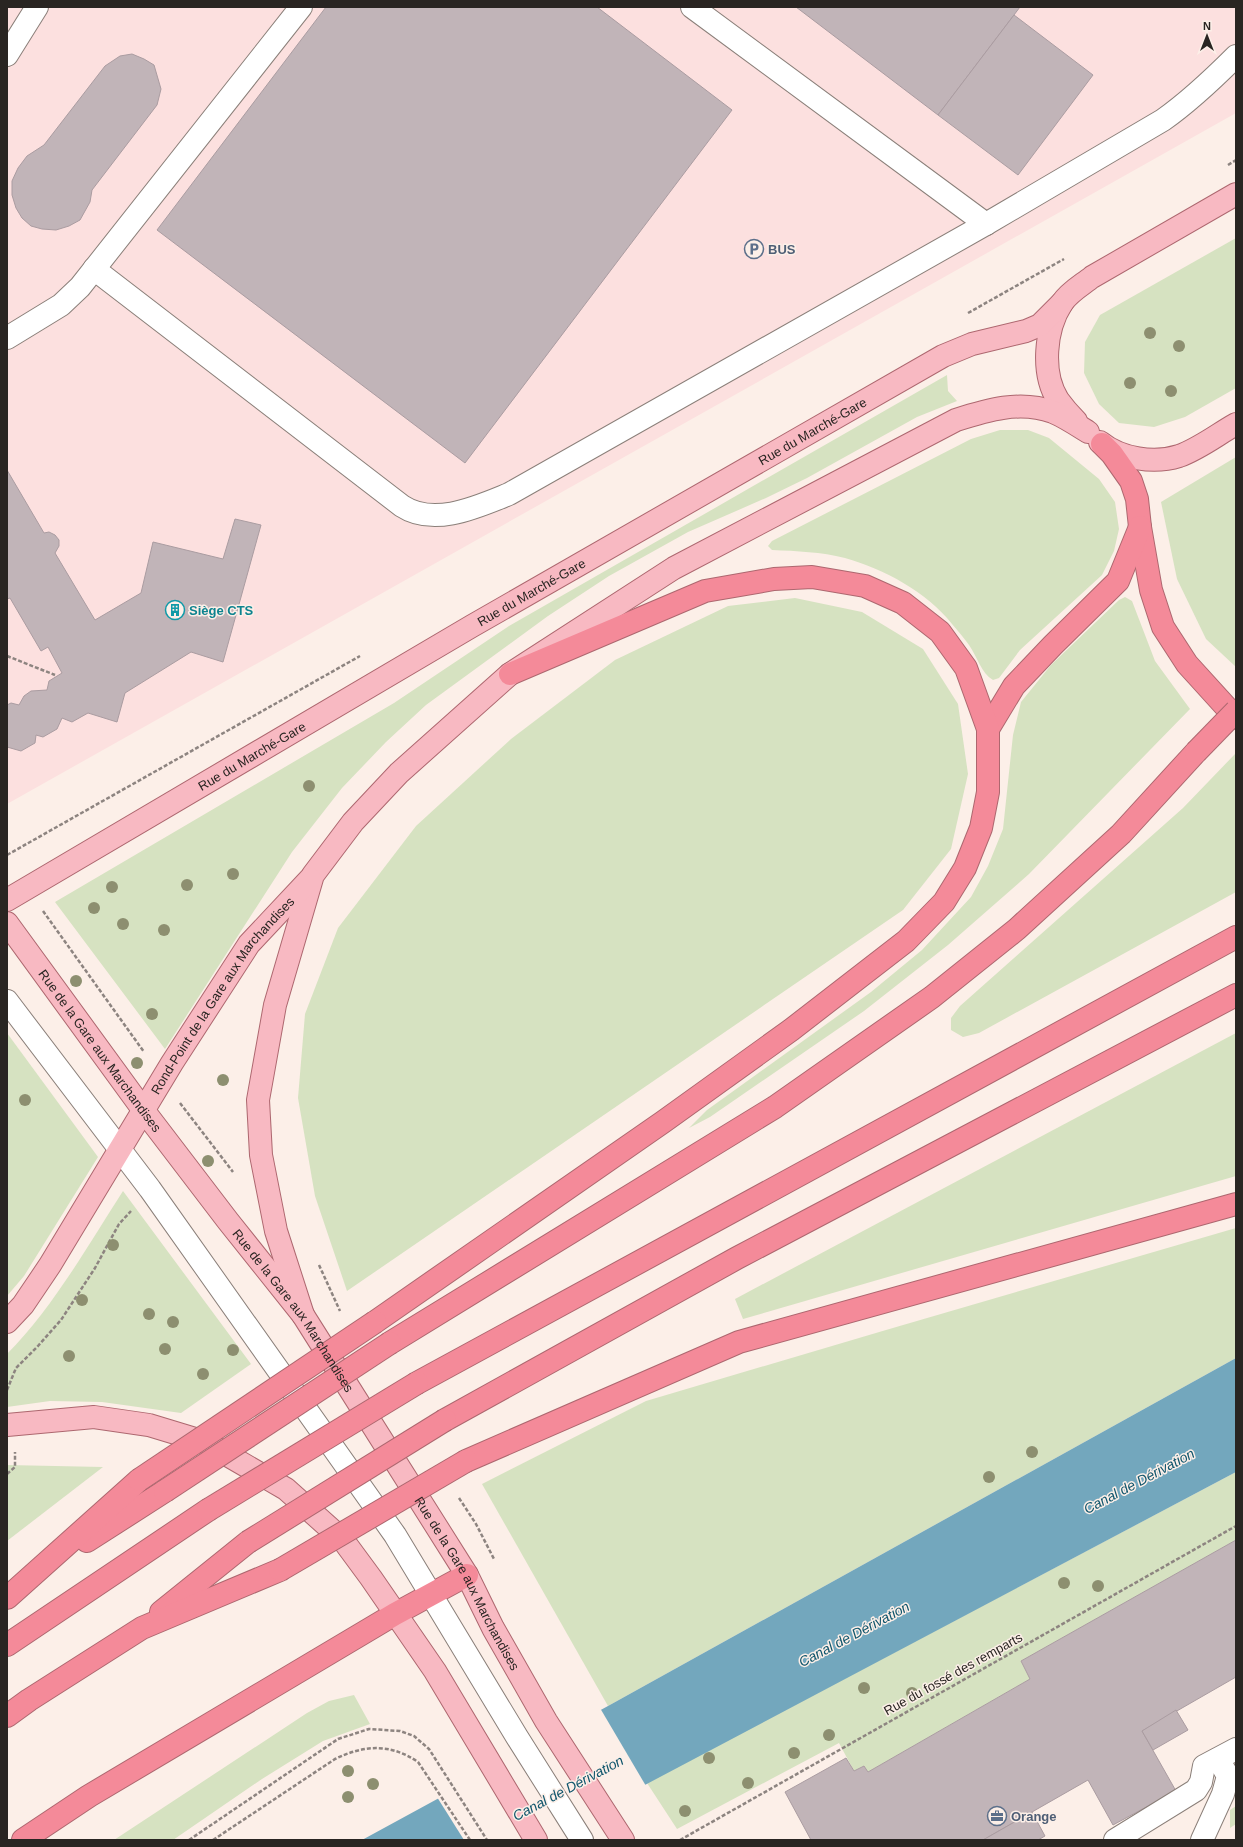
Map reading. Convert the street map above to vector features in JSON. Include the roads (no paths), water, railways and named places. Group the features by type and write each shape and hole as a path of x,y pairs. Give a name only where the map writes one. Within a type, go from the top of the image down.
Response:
{"highway":[{"path":"1095,438 1112,454 1132,481 1137,499 1140,527 1151,590 1163,627 1187,664 1236,718"},
{"path":"988,729 1014,686 1053,644 1118,581 1140,527"},
{"path":"7,1598 139,1480 375,1322 785,1035 906,941 944,902 965,868 981,828 988,792 988,729 966,668 940,632 904,603 865,586 812,577 774,578 705,591 510,674"},
{"path":"25,1581 165,1491 390,1342 776,1107 932,997 1016,930 1121,834 1196,752 1236,711"},
{"path":"7,1645 208,1510 416,1383 1236,937"},
{"path":"7,1716 142,1628 248,1542 445,1420 737,1258 1236,995"},
{"path":"142,1628 280,1570 466,1461 739,1342 1236,1204"},
{"path":"23,1840 89,1796 395,1614 431,1596 467,1575"}],"main road":[{"name":"Rue du Marché-Gare","path":"7,900 472,626 943,356 972,344 1026,331 1045,321 1076,289 1092,277 1236,194"},
{"path":"1062,303 1048,338 1047,358 1050,379 1057,398 1067,413 1095,438"},
{"path":"303,1315 276,1231 261,1155 258,1100 275,1004 313,875 352,822 399,773 510,674 674,568 956,420 985,410 1009,406 1030,407 1052,412 1095,438 1129,456 1142,459 1161,459 1180,456 1236,424"},
{"name":"Rond-Point de la Gare aux Marchandises","path":"7,1322 23,1305 50,1265 120,1152 172,1063 249,944 313,875"},
{"name":"Rue de la Gare aux Marchandises","path":"7,923 144,1111 181,1157 228,1221 303,1315 467,1575 493,1628 546,1721 624,1840"},
{"path":"7,1425 94,1417 149,1425 205,1442 286,1489 343,1540 435,1671 536,1840"}],"lane":[{"path":"7,54 37,7"},
{"path":"7,338 61,305 80,287 301,7"},
{"path":"692,7 986,224"},
{"path":"94,269 402,506 412,512 424,515 454,513 509,494 986,224 1163,120 1206,86 1236,56"},
{"path":"7,1000 120,1152 150,1189 395,1535 517,1738 578,1834"},
{"path":"1115,1840 1196,1790 1201,1782 1204,1766 1227,1754 1228,1776 1223,1794 1202,1840"}],"water":[{"name":"Canal de Dérivation","path":"1236,1358 1236,1472 541,1840 362,1840 608,1706"}],"place":[{"name":"BUS","path":"754,249"},
{"name":"Siège CTS","path":"175,610"},
{"name":"Orange","path":"997,1816"}]}
